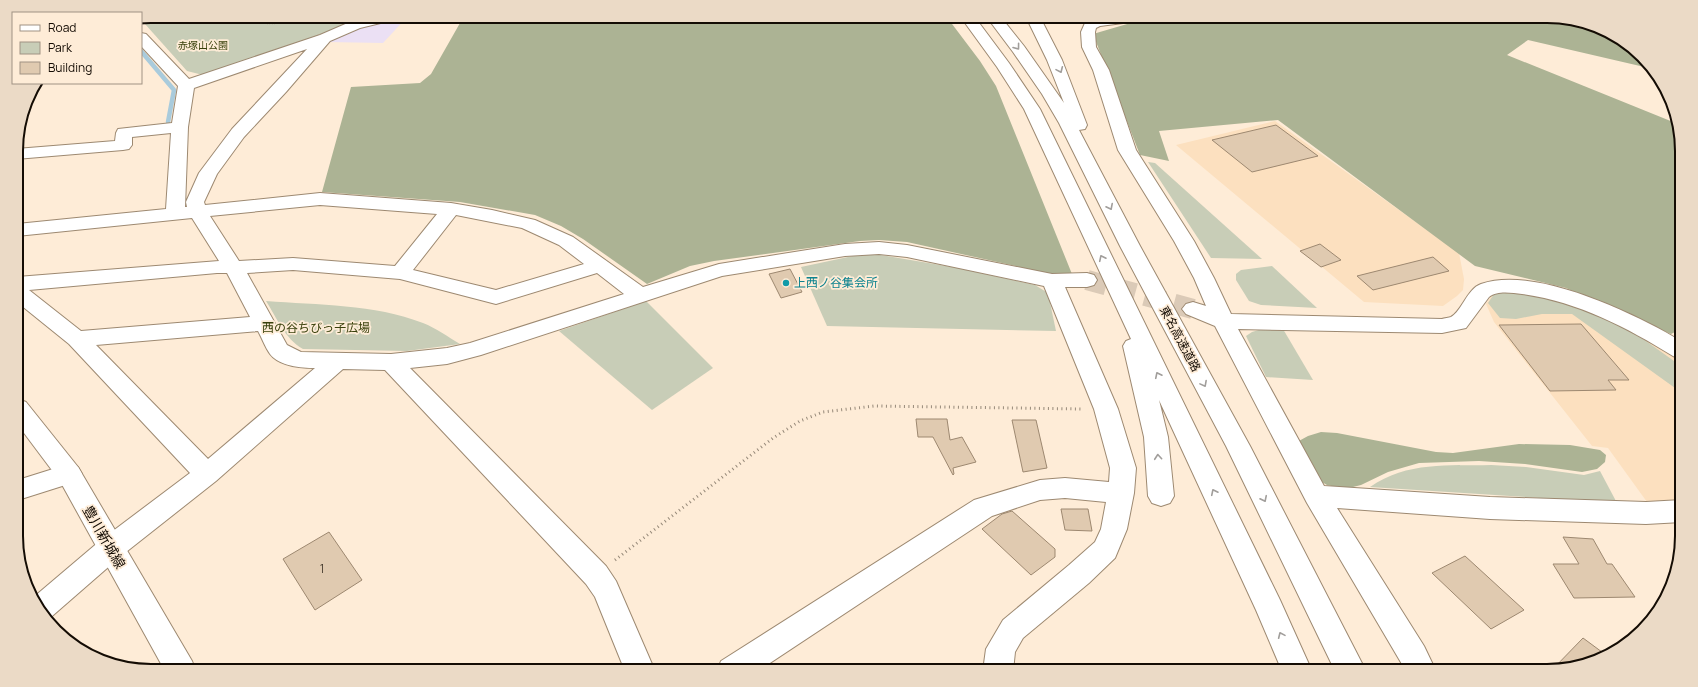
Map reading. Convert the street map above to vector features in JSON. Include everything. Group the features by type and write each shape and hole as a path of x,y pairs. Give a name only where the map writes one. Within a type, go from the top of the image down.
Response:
{"main road":[{"path":"186,85 325,38 363,23"},
{"path":"972,23 1004,66 1032,109 1123,303 1270,609 1294,664"},
{"name":"東名高速道路","path":"999,23 1019,49 1068,123 1130,246 1238,446 1347,664"},
{"path":"1036,23 1046,39 1063,75 1099,185"},
{"path":"1079,23 1089,47 1101,70 1127,150 1184,241 1204,278 1223,321 1316,496 1410,649 1418,664"},
{"path":"1089,47 1090,26 1094,23"},
{"path":"142,38 186,85"},
{"path":"325,38 280,89 238,133 208,173 194,202 198,212 234,268 263,323 280,350 297,360 391,362 448,356 473,350 719,270 845,250 878,248 907,251 1052,281 1087,280"},
{"path":"175,214 180,127 186,85"},
{"path":"23,153 123,145 124,133 180,127"},
{"path":"23,229 320,199 451,209 528,224 566,241 598,266 641,296"},
{"path":"400,273 451,209"},
{"path":"23,283 217,267 234,268 293,264 400,273 496,297 598,266"},
{"path":"999,664 1001,649 1013,629 1079,574 1105,550 1114,529 1121,493 1124,468 1106,409 1052,281"},
{"path":"1193,309 1223,321 1442,326 1458,323 1484,290 1495,287 1511,286 1542,289 1573,298 1611,313 1648,331 1675,347"},
{"path":"23,296 78,339 208,474"},
{"path":"1123,303 1156,437 1161,496"},
{"path":"78,339 263,323"},
{"path":"44,605 111,548 208,474 338,361"},
{"path":"391,362 596,575 606,590 637,664"},
{"name":"豊川新城線","path":"23,414 69,474 177,664"},
{"path":"23,488 69,474"},
{"path":"743,664 983,508 1040,490 1066,488 1121,493"},
{"path":"1316,496 1490,508 1646,513 1675,511"}],"path":[{"path":"596,575 773,438 800,421 823,412 874,406 1106,409"}],"shaded area":[{"path":"371,23 402,23 383,43 327,42 361,26"},
{"path":"1275,121 1459,253 1464,279 1463,290 1443,306 1364,302 1176,145"},
{"path":"1510,291 1597,312 1675,358 1675,500 1647,502 1608,448 1592,446 1494,322 1486,304 1492,295"}],"green space":[{"name":"赤塚山公園","path":"351,23 226,69 207,74 187,71 145,24"},
{"path":"460,23 951,23 980,61 996,86 1074,279 907,242 879,240 860,241 714,261 690,266 647,284 583,239 561,226 535,215 460,202 322,192 351,87 420,83 431,74"},
{"path":"1131,23 1547,23 1580,27 1604,36 1631,55 1643,67 1528,40 1507,55 1672,121 1675,151 1675,332 1671,334 1566,288 1475,266 1278,120 1159,131 1169,161 1140,155 1093,34"},
{"path":"1148,162 1155,163 1262,259 1211,258"},
{"path":"862,254 875,254 958,268 1035,285 1048,293 1056,331 827,326 801,267"},
{"path":"1272,266 1317,308 1261,305 1249,301 1236,280 1236,274 1241,270"},
{"path":"1516,291 1561,299 1625,326 1675,362 1675,388 1572,314 1542,314 1516,319 1500,318 1488,303 1494,294"},
{"name":"西の谷ちびっ子広場","path":"266,301 346,306 385,312 428,325 460,344 407,351 303,349 286,334"},
{"path":"646,301 713,368 652,410 559,331"},
{"path":"1262,329 1283,329 1313,380 1266,377 1246,336 1252,332"},
{"path":"1321,432 1337,433 1436,452 1453,453 1519,444 1570,445 1600,450 1606,455 1605,462 1597,469 1582,472 1525,464 1479,461 1419,463 1388,472 1361,485 1345,489 1327,485 1315,478 1297,442 1308,436"},
{"path":"1491,465 1526,467 1584,475 1600,471 1617,503 1370,487 1384,479 1413,469 1444,466"}],"building":[{"path":"1276,125 1318,156 1252,172 1212,140"},
{"path":"1320,244 1341,260 1321,267 1300,251"},
{"path":"1433,257 1449,271 1373,290 1357,276"},
{"name":"上西ノ谷集会所","path":"790,269 802,292 781,298 769,274"},
{"path":"1581,324 1629,380 1608,380 1616,390 1550,391 1499,325"},
{"path":"916,419 947,419 950,440 962,437 976,462 953,468 953,475 933,437 918,437"},
{"path":"1012,420 1036,420 1047,468 1023,472"},
{"path":"1061,509 1088,509 1092,531 1065,530"},
{"path":"1012,511 1055,549 1055,557 1031,575 982,529 1002,514"},
{"path":"329,532 362,580 315,610 283,559"},
{"path":"1563,537 1593,539 1607,564 1612,564 1635,597 1574,598 1553,564 1579,564"},
{"path":"1465,556 1524,610 1491,629 1432,573"},
{"path":"1583,638 1602,652 1572,662 1558,664"}],"waterway":[{"path":"142,52 174,90 168,122"}],"tunnel":[{"path":"1087,280 1193,309"}],"place":[{"name":"上西ノ谷集会所","path":"786,283"}]}
